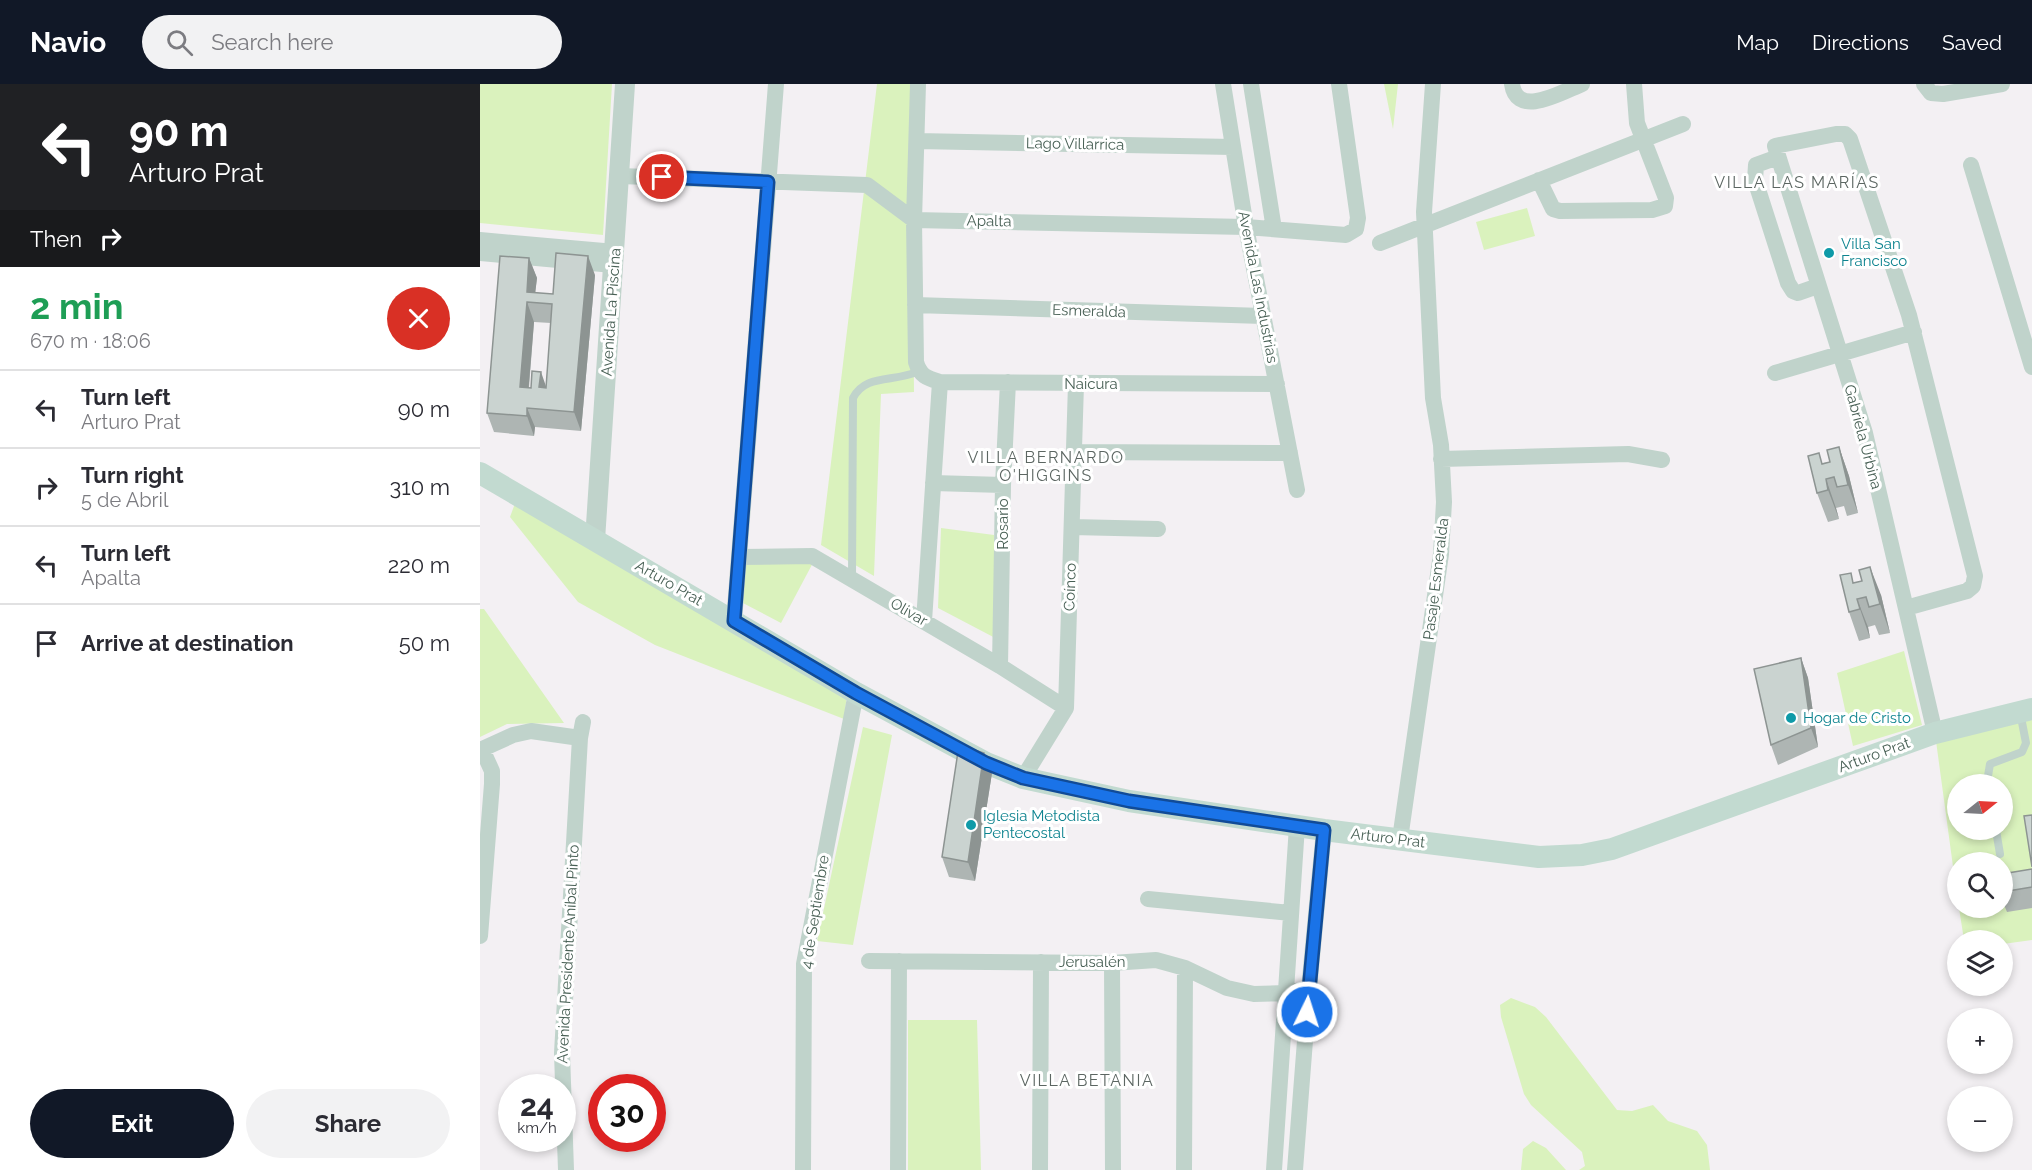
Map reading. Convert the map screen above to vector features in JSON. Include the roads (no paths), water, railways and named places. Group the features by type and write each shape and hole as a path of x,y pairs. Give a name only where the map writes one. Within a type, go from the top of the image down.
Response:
{"main road":[{"name":"Arturo Prat","path":"480,473 856,693 986,763 1023,778 1129,801 1324,830 1539,857 1582,855 1612,849 1935,733 2026,710"}],"street":[{"name":"Avenida La Piscina","path":"595,540 625,84"},
{"path":"734,621 776,84"},
{"path":"917,367 915,220 918,84"},
{"name":"Avenida Las Industrias","path":"1223,84 1246,227 1297,490"},
{"name":"Avenida Las Industrias","path":"1251,84 1274,229"},
{"name":"Apalta","path":"915,220 1246,227 1346,235 1356,229 1358,218 1339,84"},
{"name":"Pasaje Esmeralda","path":"1400,839 1441,554 1444,502 1433,398 1423,199 1433,84"},
{"path":"1512,84 1514,94 1518,99 1528,102 1540,100 1582,84"},
{"path":"1539,180 1552,209 1560,211 1652,210 1665,206 1666,198 1636,123 1634,84"},
{"path":"1924,84 1931,93 1943,94 2002,84"},
{"path":"1380,243 1683,124"},
{"path":"1818,286 1798,293 1793,291 1788,283 1755,180 1756,165 1776,151 1836,134 1845,134 1850,139 1914,332 1975,576 1973,586 1967,591 1906,608"},
{"name":"Lago Villarrica","path":"916,141 1233,147"},
{"name":"Gabriela Urbina","path":"1776,151 1864,433 1935,733"},
{"path":"1971,165 2032,367"},
{"path":"620,176 867,185 915,220"},
{"path":"480,240 614,258"},
{"path":"480,253 614,258"},
{"name":"Esmeralda","path":"915,306 1263,316"},
{"path":"1775,373 1914,332"},
{"name":"Naicura","path":"917,367 924,378 940,382 1277,384"},
{"path":"924,621 940,382"},
{"name":"Rosario","path":"1000,666 1003,485 1008,382"},
{"name":"Coínco","path":"1023,778 1066,708 1076,384"},
{"path":"1074,452 1290,453"},
{"path":"1441,459 1628,454 1662,460"},
{"path":"933,483 1003,485"},
{"path":"1072,527 1158,529"},
{"name":"Olivar","path":"739,557 812,556 1000,666 1066,708"},
{"name":"4 de Septiembre","path":"802,1170 804,964 856,693"},
{"name":"Avenida Presidente Aníbal Pinto","path":"481,750 513,735 531,731 581,730 562,1053 566,1170"},
{"path":"480,936 483,862 492,784 492,771 481,750"},
{"path":"1274,1170 1298,826"},
{"path":"1296,1170 1309,989 1324,830"},
{"path":"1148,899 1291,913"},
{"name":"Jerusalén","path":"869,961 1112,963 1156,960 1185,968 1227,988 1254,994 1286,993 1309,989"},
{"path":"898,961 898,1170"},
{"path":"1040,1170 1041,962"},
{"path":"1112,963 1113,1170"},
{"path":"1184,1170 1185,968"}],"lane":[{"path":"852,579 854,398 858,389 868,381 907,377 917,367"},
{"path":"1988,774 1990,764 2022,752 2026,743 2026,710"}],"place":[{"name":"Villa San Francisco","path":"1829,253"},
{"name":"Hogar de Cristo","path":"1791,718"},
{"name":"Iglesia Metodista Pentecostal","path":"971,825"}],"district":[{"name":"VILLA LAS MARÍAS","path":"1797,182"},
{"name":"VILLA BERNARDO O'HIGGINS","path":"1046,466"},
{"name":"VILLA BETANIA","path":"1087,1080"}]}
